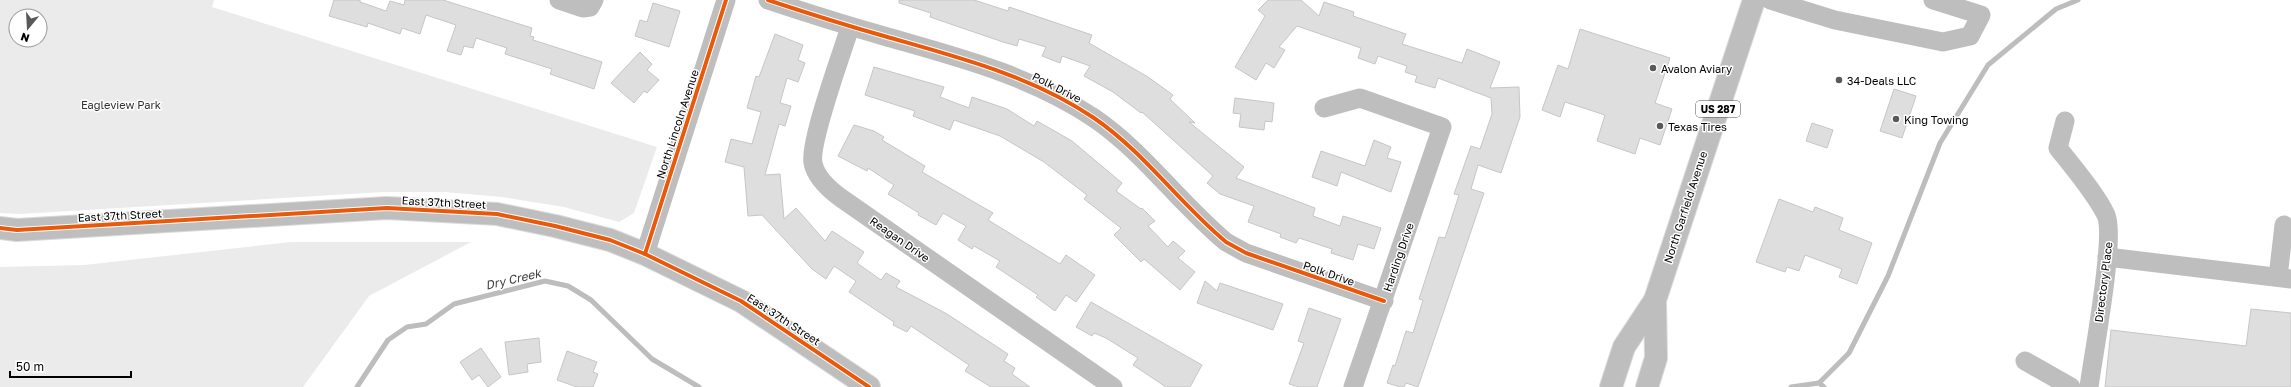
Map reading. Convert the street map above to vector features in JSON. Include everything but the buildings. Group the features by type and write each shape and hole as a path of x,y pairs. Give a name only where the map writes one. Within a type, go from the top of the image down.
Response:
{"main road":[{"name":"North Garfield Avenue","path":"1611,387 1624,347 1655,300 1754,0"},
{"name":"East 37th Street","path":"0,228 17,230 387,208 497,214 555,226 610,240 645,254 741,301 869,387"},
{"name":"North Garfield Avenue","path":"1647,387 1656,358 1655,300"}],"street":[{"path":"558,0 583,8 592,3"},
{"name":"North Lincoln Avenue","path":"645,254 726,0"},
{"name":"Polk Drive","path":"768,0 850,27 990,66 1050,93 1089,115 1123,140 1226,242 1246,253 1384,301"},
{"path":"1770,0 1835,20 1942,42 1970,36 1981,15 1933,0"},
{"name":"Reagan Drive","path":"850,27 815,138 813,162 819,176 841,198 1112,387"},
{"name":"Harding Drive","path":"1324,108 1360,98 1442,127 1384,301 1353,387"},
{"name":"Directory Place","path":"2065,121 2058,148 2106,216 2107,257 2089,387"},
{"path":"2107,257 2284,278 2284,225"},
{"path":"2024,361 2071,387"}],"green space":[{"name":"Eagleview Park","path":"0,0 214,0 212,7 657,147 634,213 619,222 564,207 502,197 444,192 383,192 20,214 0,213"},
{"path":"291,242 471,242 369,296 303,387 0,387 0,267 84,265"}],"waterway":[{"path":"1819,383 1849,353 1888,276 1940,143 1988,65 2056,9 2078,0"},
{"name":"Dry Creek","path":"357,387 388,340 407,327 426,324 454,304 545,281 568,286 591,300 652,359 699,387"},
{"name":"Dry Creek","path":"1791,387 1819,383 1824,387"}],"cycle path":[{"path":"645,254 726,0"},
{"path":"768,0 966,60 1019,79 1044,90 1070,103 1094,118 1129,146 1209,227 1226,242 1246,253 1384,301"},
{"path":"0,228 17,230 387,208 497,214 555,226 610,240 645,254 741,301 869,387"}],"place":[{"name":"Avalon Aviary","path":"1653,68"},
{"name":"34-Deals LLC","path":"1839,80"},
{"name":"King Towing","path":"1896,119"},
{"name":"Texas Tires","path":"1660,126"}]}
